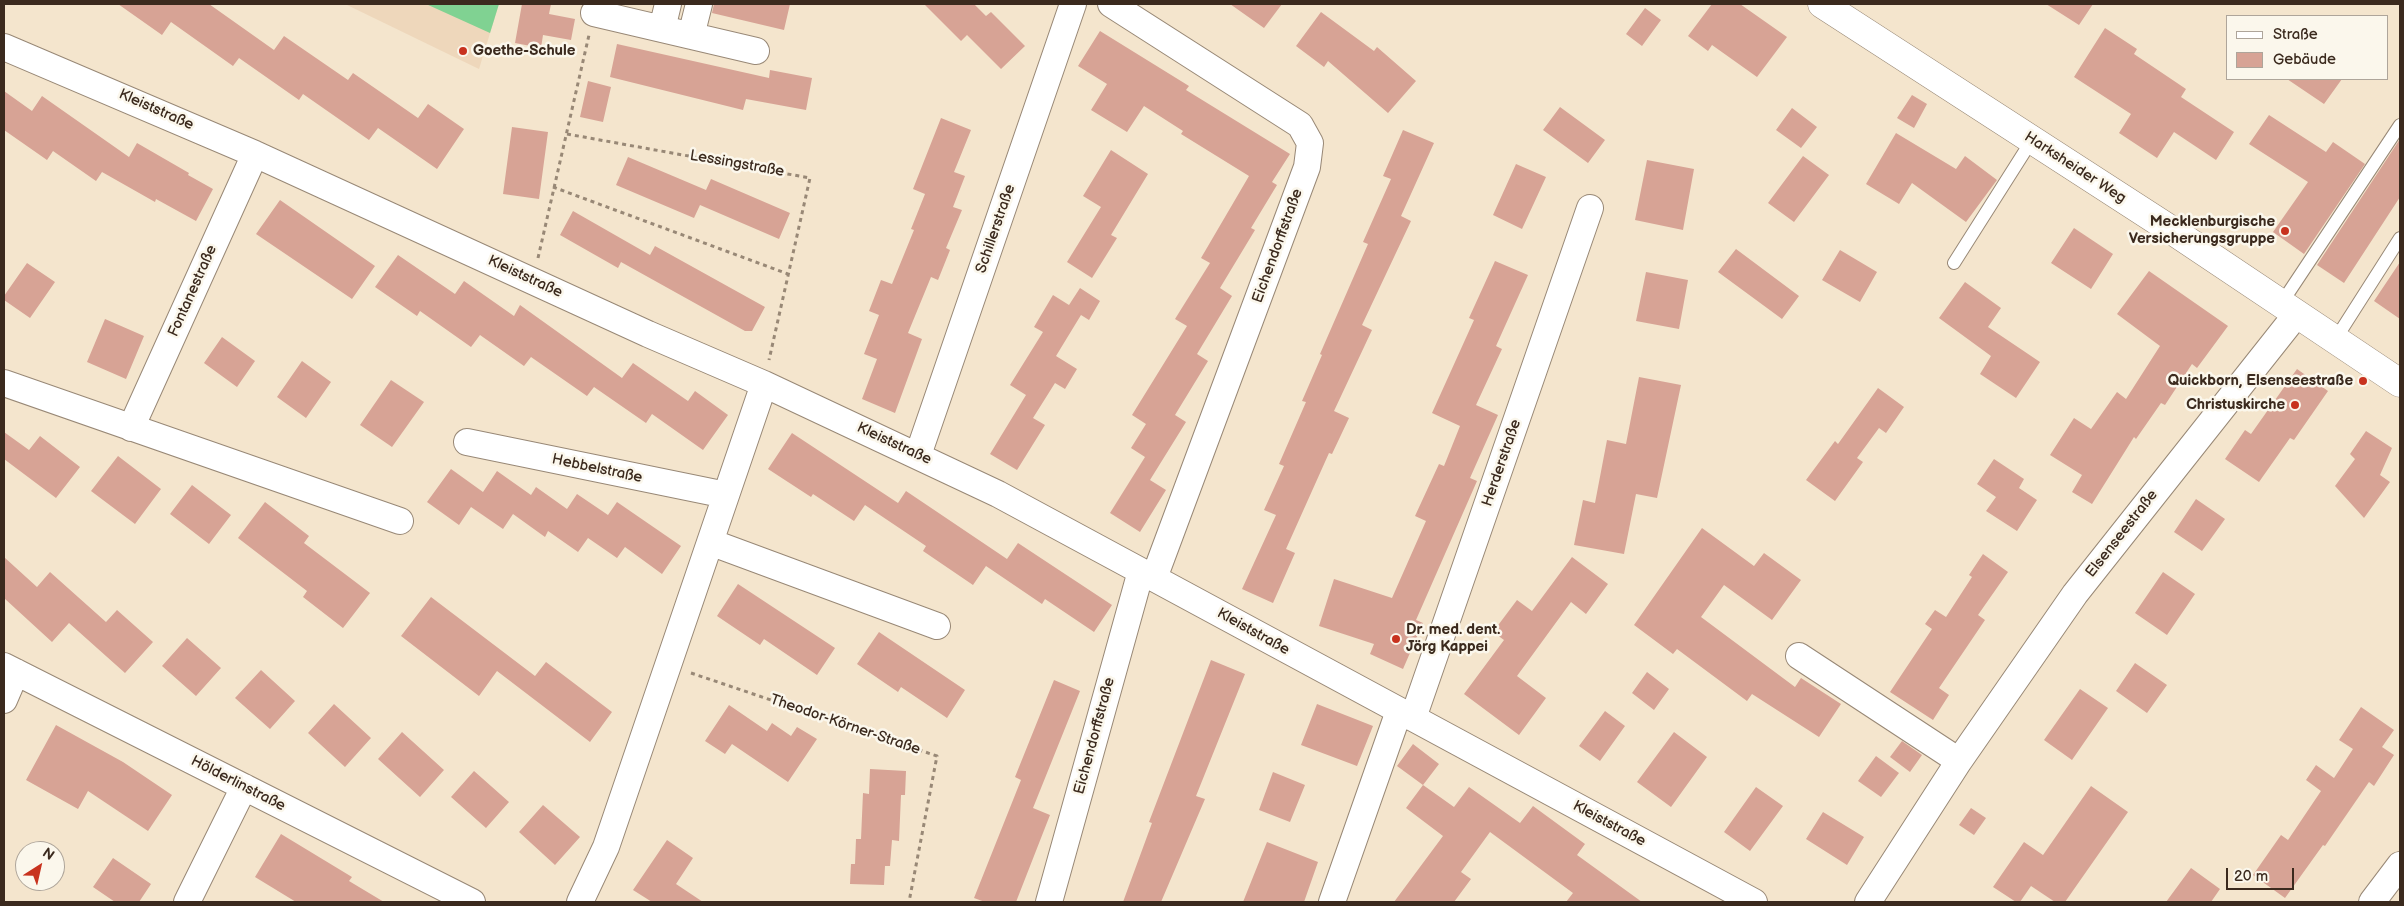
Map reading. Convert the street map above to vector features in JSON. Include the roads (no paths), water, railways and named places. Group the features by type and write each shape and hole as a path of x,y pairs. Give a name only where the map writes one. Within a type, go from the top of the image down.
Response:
{"main road":[{"name":"Harksheider Weg","path":"1822,4 2400,383"}],"street":[{"path":"662,29 668,4"},
{"path":"691,36 699,4"},
{"name":"Schillerstraße","path":"918,455 1073,4"},
{"name":"Eichendorffstraße","path":"1049,902 1147,574 1307,167 1310,143 1300,125 1111,4"},
{"path":"594,13 756,51"},
{"name":"Kleiststraße","path":"4,47 255,154 764,384 998,494 1754,902"},
{"name":"Fontanestraße","path":"131,428 255,154"},
{"name":"Herderstraße","path":"1332,902 1406,715 1590,208"},
{"name":"Elsenseestraße","path":"1868,902 1959,761 2075,594 2288,309"},
{"path":"4,383 400,521"},
{"path":"580,902 606,847 764,384"},
{"name":"Hebbelstraße","path":"467,442 726,495"},
{"path":"710,542 937,626"},
{"path":"1799,656 1959,761"},
{"path":"4,700 10,669"},
{"name":"Hölderlinstraße","path":"10,669 472,902"},
{"path":"187,902 244,787"},
{"path":"2372,902 2400,865"}],"lane":[{"path":"2288,309 2400,125"},
{"path":"1954,263 2032,140"},
{"path":"2335,340 2400,238"}],"place":[{"name":"Goethe-Schule","path":"463,51"},
{"name":"Mecklenburgische Versicherungsgruppe","path":"2285,231"},
{"name":"Quickborn, Elsenseestraße","path":"2363,381"},
{"name":"Christuskirche","path":"2295,405"},
{"name":"Dr. med. dent. Jörg Kappei","path":"1396,639"}]}
